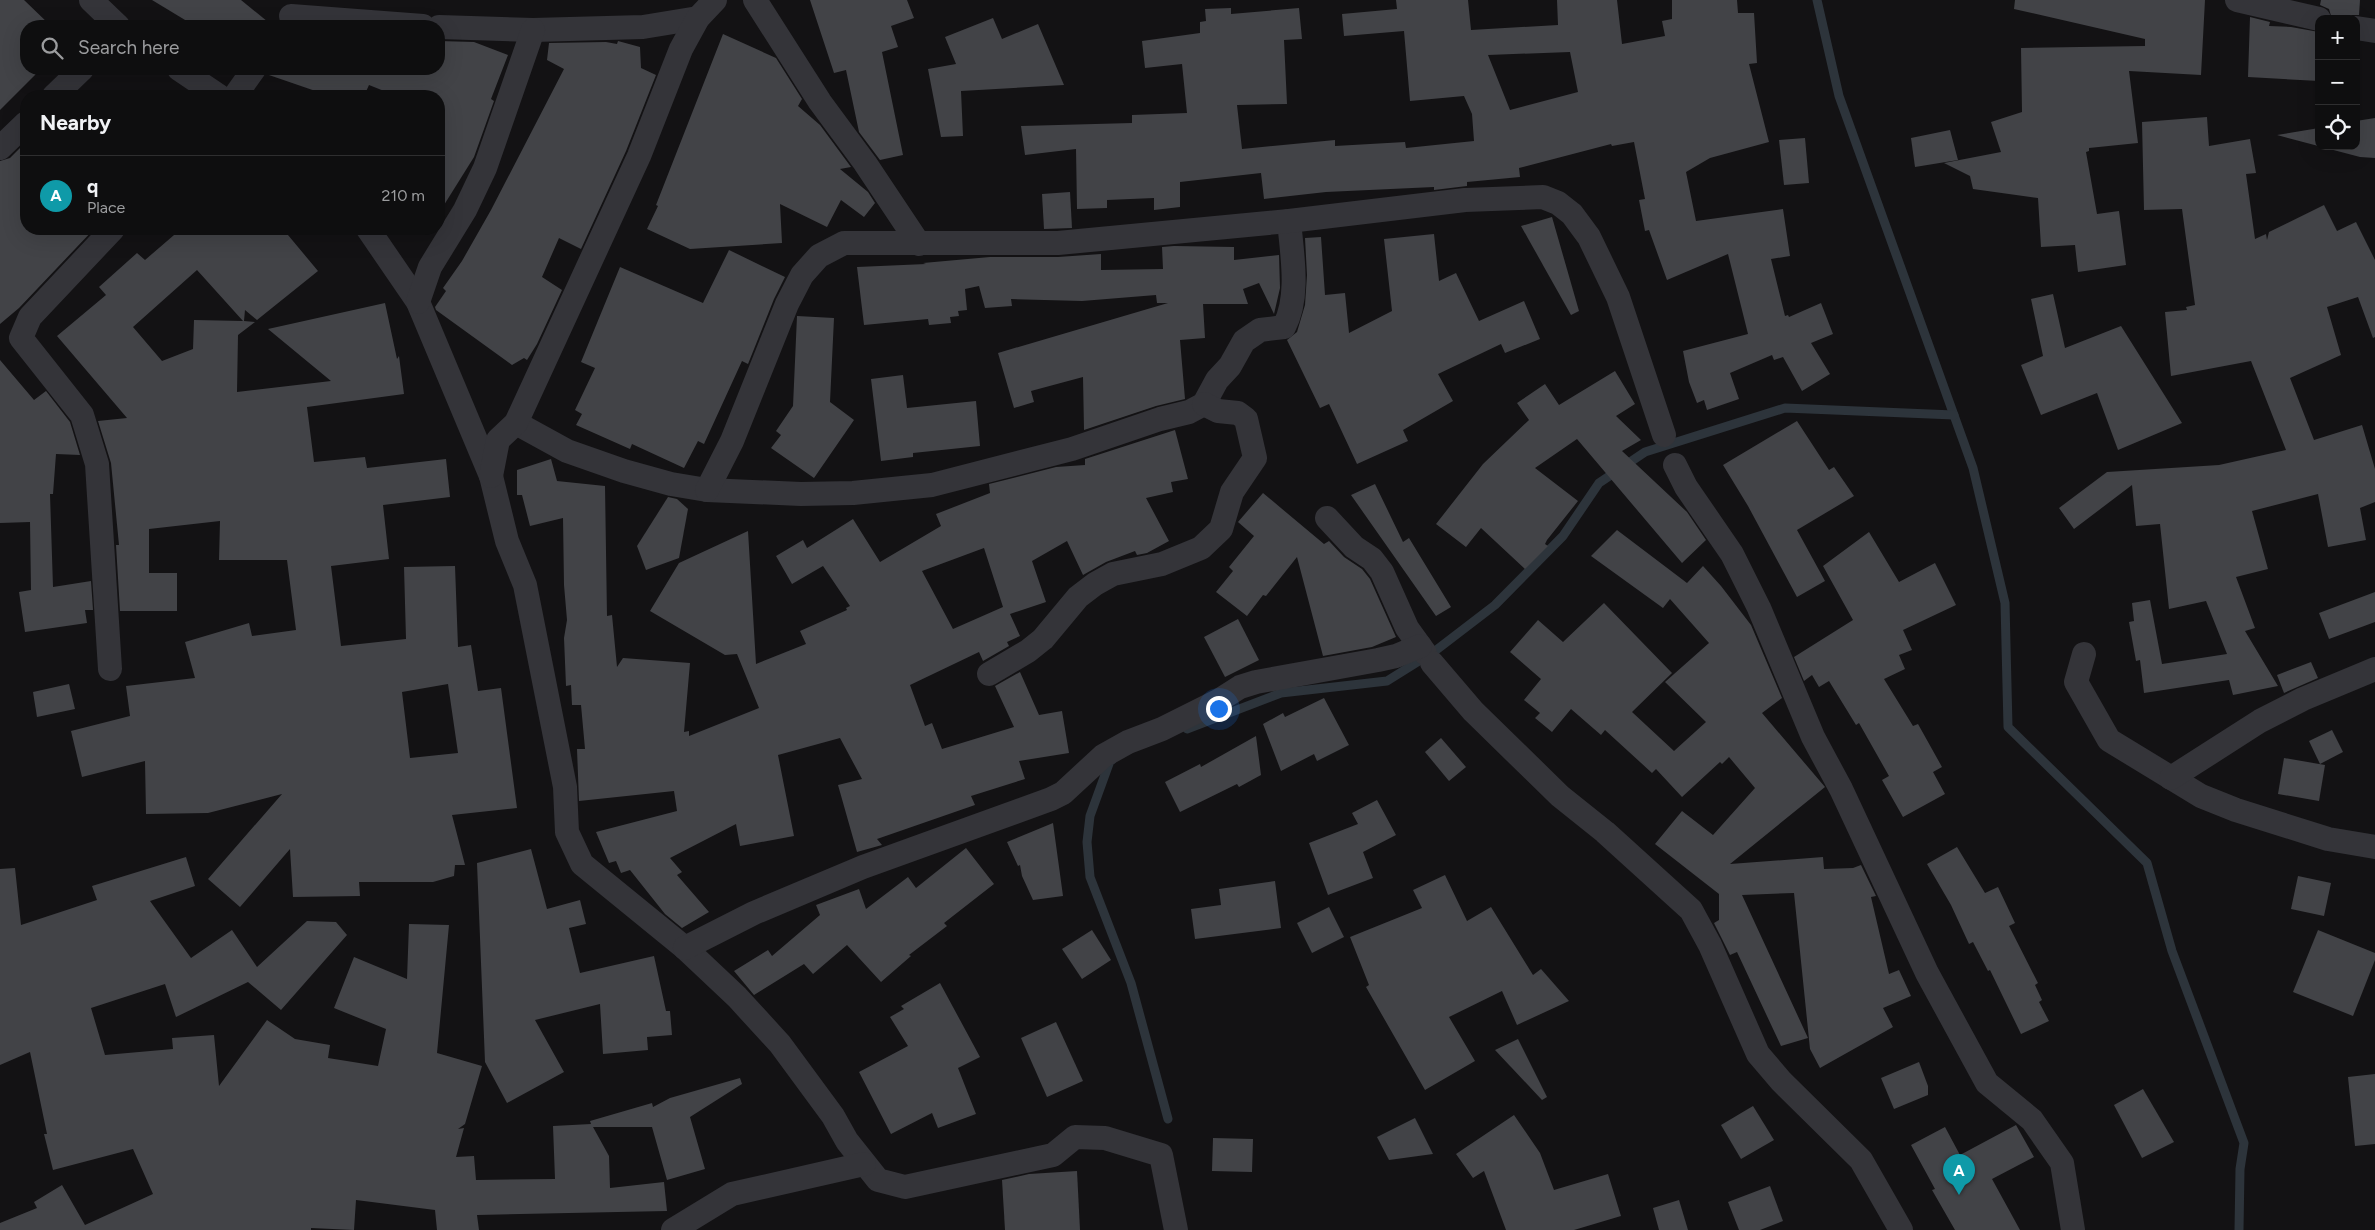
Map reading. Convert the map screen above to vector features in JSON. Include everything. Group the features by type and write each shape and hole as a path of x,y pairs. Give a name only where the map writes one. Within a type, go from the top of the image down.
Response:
{"street":[{"path":"90,0 112,20"},
{"path":"491,476 498,440 516,422 635,164 681,49 698,18 714,0"},
{"path":"755,0 820,102 865,163 919,244"},
{"path":"2237,0 2315,18"},
{"path":"291,14 357,20"},
{"path":"445,27 533,30 643,28 698,18"},
{"path":"2360,29 2375,31"},
{"path":"418,302 430,268 465,210 485,168 533,30"},
{"path":"60,90 76,75"},
{"path":"188,75 211,90"},
{"path":"239,90 250,75"},
{"path":"0,148 20,129"},
{"path":"707,490 732,441 787,304 802,275 820,256 844,244 1058,243 1289,221 1465,200 1542,197 1558,203 1572,214 1589,237 1618,296 1664,435"},
{"path":"516,422 567,451 624,471 671,484 707,490 801,494 853,492 932,485 1072,449 1160,419 1189,412 1204,404 1217,380 1230,366 1244,341 1260,330 1284,327 1290,316 1292,256 1289,221"},
{"path":"107,235 30,318 21,338 82,415 97,464 110,669"},
{"path":"372,235 418,302 491,476 507,541 525,585 565,787 567,832 582,864 685,948 737,997 780,1044 833,1116 864,1164 878,1180 905,1187 1053,1155 1076,1137 1106,1138 1161,1156 1176,1230"},
{"path":"989,674 1028,651 1043,638 1078,597 1095,584 1113,574 1162,564 1201,548 1221,529 1232,492 1255,458 1246,419 1238,413 1218,411 1204,404"},
{"path":"1675,465 1686,487 1732,554 1759,608 1813,737 1841,789 1927,973 1987,1083 2032,1120 2062,1163 2072,1230"},
{"path":"1326,518 1354,547 1372,559 1382,572 1408,628 1426,654 1473,711 1560,796 1605,832 1691,910 1710,945 1758,1054 1781,1081 1861,1160 1901,1230"},
{"path":"685,948 754,913 863,867 1057,796 1063,793 1103,756 1128,742 1162,729 1218,701 1240,687 1256,682 1378,660 1426,654"},
{"path":"2084,654 2076,682 2110,740 2201,796 2236,810 2328,839 2375,847"},
{"path":"2171,778 2260,722 2303,699 2375,669"},
{"path":"673,1230 732,1194 864,1164"}],"building":[{"path":"0,0 24,0 45,20 20,20 20,75 35,75 0,110"},
{"path":"152,0 241,0 266,20 185,20"},
{"path":"810,0 907,0 914,18 891,26 898,47 882,52 903,155 880,160 859,132 846,70 834,73"},
{"path":"1396,0 1468,0 1471,30 1558,25 1557,0 1617,0 1622,44 1665,36 1662,21 1672,19 1672,0 1737,0 1738,13 1754,13 1757,63 1749,64 1769,142 1710,158 1686,172 1696,221 1783,209 1790,256 1771,259 1785,316 1788,315 1789,317 1821,303 1833,334 1811,343 1830,374 1802,391 1783,357 1774,360 1772,355 1730,373 1739,399 1707,410 1704,400 1697,403 1689,382 1683,351 1748,334 1728,254 1667,280 1649,230 1645,231 1639,200 1645,199 1634,142 1612,146 1611,144 1519,168 1520,177 1467,182 1467,186 1434,190 1434,187 1326,192 1264,199 1261,173 1180,182 1180,207 1154,210 1154,198 1107,200 1107,208 1077,209 1076,149 1025,155 1021,126 1132,123 1132,115 1187,113 1182,64 1145,68 1142,41 1200,33 1200,22 1206,21 1205,9 1231,8 1231,14 1299,8 1302,39 1284,40 1287,104 1237,105 1242,149 1335,140 1335,146 1405,142 1406,148 1474,141 1472,114 1464,96 1410,101 1404,31 1344,36 1342,14 1397,9","holes":["1570,52 1578,92 1510,110 1488,55"]},
{"path":"2015,0 2205,0 2201,75 2129,71 2138,143 2089,148 2089,151 2086,152 2097,214 2119,211 2126,265 2078,272 2075,245 2041,247 2038,198 1973,189 1970,176 1944,163 2001,152 1991,122 2022,112 2021,48 2145,46 2145,39 2014,9"},
{"path":"2321,0 2360,0 2359,15 2331,15 2329,9 2320,5"},
{"path":"2250,17 2270,22 2269,26 2291,27 2315,31 2315,81 2248,77"},
{"path":"993,18 1002,39 1038,24 1064,85 961,91 963,136 941,137 928,69 956,64 945,37"},
{"path":"723,34 776,58 802,99 798,106 820,125 851,167 840,169 868,192 875,203 864,217 841,200 827,227 780,204 782,243 690,249 647,229 658,206 656,205"},
{"path":"445,41 474,42 508,55 491,99 494,101 474,157 445,203 445,90 382,90 369,85 367,90 313,90 269,75 445,75"},
{"path":"618,41 640,47 641,68 656,75 626,151 581,249 559,238 542,277 562,290 537,344 527,360 524,358 512,365 436,310 435,307 446,291 443,288 462,261 491,210 564,69 547,60 549,43 606,42 617,44"},
{"path":"2207,117 2209,146 2250,139 2256,173 2246,174 2255,239 2266,234 2267,240 2269,232 2324,205 2337,231 2356,222 2375,260 2375,337 2373,338 2358,297 2327,307 2341,355 2290,378 2314,440 2362,425 2375,469 2375,502 2360,508 2366,540 2328,547 2318,494 2252,511 2268,569 2236,577 2255,628 2245,631 2278,686 2233,695 2229,680 2144,693 2140,660 2136,661 2129,622 2134,621 2132,603 2150,600 2162,664 2227,654 2206,601 2169,609 2160,524 2136,526 2132,485 2074,529 2059,508 2107,472 2219,465 2286,450 2251,361 2171,376 2165,312 2187,310 2186,307 2195,305 2182,209 2144,210 2142,122"},
{"path":"2375,118 2375,158 2360,157 2334,150 2360,150 2360,120"},
{"path":"2315,129 2315,145 2277,135"},
{"path":"1950,130 1958,160 1915,167 1911,138"},
{"path":"1805,138 1809,183 1784,185 1779,140"},
{"path":"20,148 20,235 88,235 19,308 0,324 0,161 10,158"},
{"path":"1070,192 1072,228 1044,229 1042,194"},
{"path":"1552,217 1579,311 1571,315 1521,226"},
{"path":"1434,234 1439,281 1456,273 1479,321 1524,301 1540,339 1505,353 1501,344 1438,374 1453,401 1403,430 1408,441 1357,464 1329,404 1320,408 1287,340 1297,332 1305,305 1307,275 1305,238 1321,237 1325,295 1345,293 1349,333 1392,311 1384,239"},
{"path":"174,235 288,235 318,271 257,320 245,310 244,321 255,322 238,335 237,392 331,381 268,329 385,303 397,359 399,356 404,394 307,407 314,462 365,457 367,468 446,459 450,497 383,505 389,559 331,566 341,646 406,639 404,567 455,566 458,647 471,645 478,691 501,688 517,808 452,815 465,865 455,865 454,876 433,882 359,882 360,896 293,897 290,849 240,907 208,879 282,794 208,813 146,814 145,761 82,777 71,731 130,716 126,686 195,678 185,642 249,623 252,636 296,630 287,560 219,560 220,521 149,529 149,573 177,573 177,611 120,611 116,545 119,545 111,463 98,421 127,418 57,336 106,295 99,287 137,253 145,260","holes":["197,270 243,321 194,320 193,349 162,361 133,327","448,684 458,753 410,758 402,692"]},
{"path":"1162,247 1234,247 1234,260 1279,255 1280,288 1274,314 1259,283 1243,289 1248,304 1203,304 1205,338 1180,340 1185,399 1156,406 1084,430 1083,377 1031,391 1034,402 1014,408 998,353 1168,303 1157,303 1156,295 1082,301 1011,299 1012,306 985,308 979,286 965,289 967,310 958,311 959,316 950,317 951,323 929,325 928,319 864,325 857,267 926,264 923,263 990,257 1058,257 1101,254 1101,270 1163,269"},
{"path":"729,250 785,277 774,299 748,364 742,361 704,444 698,441 684,468 632,444 630,449 576,425 582,414 575,410 595,368 581,362 620,267 703,303"},
{"path":"2053,294 2065,348 2121,326 2182,423 2118,450 2097,393 2041,415 2021,365 2043,356 2031,299"},
{"path":"797,316 834,318 830,402 854,420 814,478 771,448 781,435 776,431 793,406"},
{"path":"0,360 34,400 46,391 70,422 80,455 56,454 53,494 50,494 53,587 91,581 93,610 85,610 87,623 25,632 19,592 31,590 30,522 0,523"},
{"path":"1615,371 1635,404 1616,416 1641,440 1622,451 1687,512 1706,540 1682,563 1577,439 1535,468 1578,501 1547,540 1545,544 1548,546 1525,569 1481,528 1466,547 1436,524 1483,464 1529,420 1517,403 1545,384 1559,405"},
{"path":"903,375 907,408 976,401 980,446 913,453 913,457 881,461 871,379"},
{"path":"1797,421 1829,470 1834,467 1854,496 1797,530 1825,581 1797,597 1748,506 1723,465"},
{"path":"1175,430 1188,479 1171,482 1173,492 1146,498 1169,541 1147,553 1137,555 1135,551 1106,562 1083,575 1067,541 1032,561 1046,602 1010,614 1020,636 1007,642 1009,646 983,661 979,652 910,685 925,726 932,723 942,749 1014,727 995,686 1020,672 1039,715 1062,711 1069,753 1019,761 1025,779 971,796 975,805 877,839 882,845 857,852 838,785 862,779 840,738 778,755 794,836 740,846 736,824 670,858 682,872 677,875 709,912 682,928 665,914 630,870 621,873 616,861 609,863 596,832 677,811 674,791 579,801 577,749 585,749 581,705 572,705 571,685 566,686 564,638 567,620 564,585 563,518 530,526 522,495 517,495 517,470 551,459 557,481 605,486 607,616 612,615 617,667 623,658 690,663 684,732 689,731 689,736 759,708 737,654 725,655 650,611 679,563 748,531 756,664 806,644 800,631 847,610 846,608 850,606 823,566 792,584 776,556 803,540 807,548 853,519 880,562 941,526 936,514 990,493 989,484 1056,467 1085,465 1085,459","holes":["984,548 1003,607 953,629 922,571"]},
{"path":"1375,484 1403,542 1409,538 1451,607 1436,616 1351,495"},
{"path":"1263,493 1324,544 1329,541 1344,557 1362,569 1370,579 1396,637 1372,647 1323,656 1297,557 1266,596 1263,595 1247,616 1216,592 1233,571 1229,567 1254,536 1238,522"},
{"path":"668,497 677,499 688,509 679,558 646,570 637,546"},
{"path":"1617,530 1687,583 1703,566 1721,586 1751,625 1782,698 1762,713 1825,787 1730,864 1823,857 1824,869 1853,868 1861,865 1876,896 1871,897 1889,974 1899,970 1911,996 1883,1008 1893,1027 1820,1068 1810,1049 1794,893 1742,895 1808,1038 1781,1046 1737,952 1730,955 1714,923 1719,920 1719,894 1655,844 1682,811 1713,835 1755,788 1729,757 1722,764 1720,762 1682,797 1656,769 1652,773 1605,730 1601,735 1571,709 1552,732 1535,718 1540,713 1524,700 1541,679 1510,652 1538,620 1563,642 1604,603 1672,673 1632,712 1674,751 1706,722 1665,682 1709,643 1670,599 1663,608 1591,556"},
{"path":"1869,532 1899,582 1935,563 1956,605 1903,630 1912,650 1899,655 1905,669 1884,679 1913,726 1918,724 1942,767 1933,772 1945,794 1903,817 1882,780 1889,776 1859,723 1856,725 1829,681 1819,687 1812,675 1804,681 1794,657 1853,620 1823,566"},
{"path":"2375,592 2375,622 2329,639 2319,613"},
{"path":"1238,619 1259,660 1225,677 1204,637"},
{"path":"2311,662 2318,678 2284,693 2277,675"},
{"path":"69,684 75,709 37,717 33,692"},
{"path":"1324,698 1349,745 1317,761 1314,754 1281,771 1263,724 1283,713 1285,717"},
{"path":"2332,730 2343,752 2320,764 2309,741"},
{"path":"1256,736 1261,775 1239,787 1237,784 1180,812 1165,782 1200,764 1201,767"},
{"path":"1441,738 1466,767 1449,781 1425,752"},
{"path":"2284,758 2325,765 2319,801 2278,794"},
{"path":"1377,800 1396,835 1363,852 1373,878 1328,895 1309,843 1358,824 1352,813"},
{"path":"1053,823 1063,896 1033,900 1022,876 1020,865 1018,866 1007,842"},
{"path":"1957,847 1985,893 1998,887 2015,923 2009,926 2038,983 2035,985 2042,1000 2039,1002 2049,1021 2021,1034 1990,970 1988,971 1973,942 1969,944 1951,905 1927,864"},
{"path":"966,848 994,884 944,923 947,926 909,955 911,956 881,982 847,945 813,974 804,964 754,995 734,971 768,950 772,956 820,915 816,905 859,889 866,909 908,877 916,888"},
{"path":"531,849 547,909 580,900 586,924 569,928 580,973 654,956 666,1011 670,1011 672,1035 647,1037 648,1050 603,1054 600,1004 535,1020 564,1072 507,1103 485,1062 477,863"},
{"path":"186,857 195,886 150,901 191,958 232,930 257,967 307,921 336,922 347,935 281,1010 248,982 176,1017 165,984 91,1008 105,1055 173,1049 172,1038 214,1035 219,1086 267,1020 295,1039 330,1045 328,1058 378,1066 386,1029 334,1008 354,957 407,979 409,924 449,925 437,1053 482,1066 465,1124 458,1129 464,1128 456,1157 474,1156 476,1180 555,1179 553,1126 591,1124 590,1121 652,1103 653,1107 670,1098 740,1078 742,1084 690,1117 705,1169 667,1180 652,1127 593,1127 609,1156 610,1188 664,1182 667,1211 477,1215 479,1230 437,1230 435,1210 356,1200 354,1230 311,1228 311,1230 0,1230 0,1223 37,1208 34,1202 62,1185 85,1225 153,1194 133,1149 53,1170 44,1134 47,1134 30,1052 0,1065 0,869 15,868 21,925 97,900 92,886"},
{"path":"1445,875 1467,921 1491,907 1533,975 1541,969 1569,1001 1517,1025 1502,991 1449,1017 1475,1061 1425,1090 1366,987 1369,985 1350,937 1422,908 1413,890"},
{"path":"2298,876 2331,883 2324,916 2291,909"},
{"path":"1275,881 1281,928 1195,939 1191,909 1221,905 1219,889"},
{"path":"1329,907 1344,937 1312,953 1297,923"},
{"path":"1092,930 1111,960 1082,979 1062,949"},
{"path":"2318,930 2375,953 2375,960 2353,1016 2293,992"},
{"path":"940,983 980,1057 958,1068 976,1114 938,1128 932,1113 891,1134 859,1072 908,1046 890,1017 904,1009 901,1006"},
{"path":"1056,1022 1083,1081 1047,1097 1021,1038"},
{"path":"1518,1039 1547,1097 1542,1100 1495,1050"},
{"path":"1919,1062 1928,1086 1928,1095 1894,1109 1881,1078"},
{"path":"2375,1074 2375,1144 2355,1146 2348,1077"},
{"path":"2143,1089 2174,1142 2142,1158 2114,1105"},
{"path":"1753,1106 1774,1140 1741,1159 1721,1125"},
{"path":"1514,1115 1540,1153 1554,1190 1608,1174 1621,1216 1574,1230 1506,1230 1484,1171 1473,1178 1456,1154"},
{"path":"1415,1118 1433,1154 1389,1160 1377,1137"},
{"path":"2016,1125 2034,1157 1992,1179 2020,1230 1955,1230 1932,1190 1935,1189 1911,1145 1945,1127 1960,1155"},
{"path":"1213,1138 1253,1139 1252,1172 1212,1171"},
{"path":"1077,1171 1080,1230 1005,1230 1002,1180 1029,1174"},
{"path":"1770,1186 1783,1221 1760,1230 1739,1230 1728,1202"},
{"path":"1679,1200 1688,1230 1659,1230 1653,1208"}],"waterway":[{"path":"1817,0 1839,96 1973,468 2005,603 2008,727 2147,863 2172,951 2244,1143 2240,1169 2239,1230"},
{"path":"1187,729 1281,693 1387,681 1435,651 1495,605 1563,536 1599,483 1645,452 1785,408 1954,415"},
{"path":"1112,760 1090,816 1087,842 1090,877 1131,983 1168,1119"}],"place":[{"name":"q","path":"1959,1195"}]}
